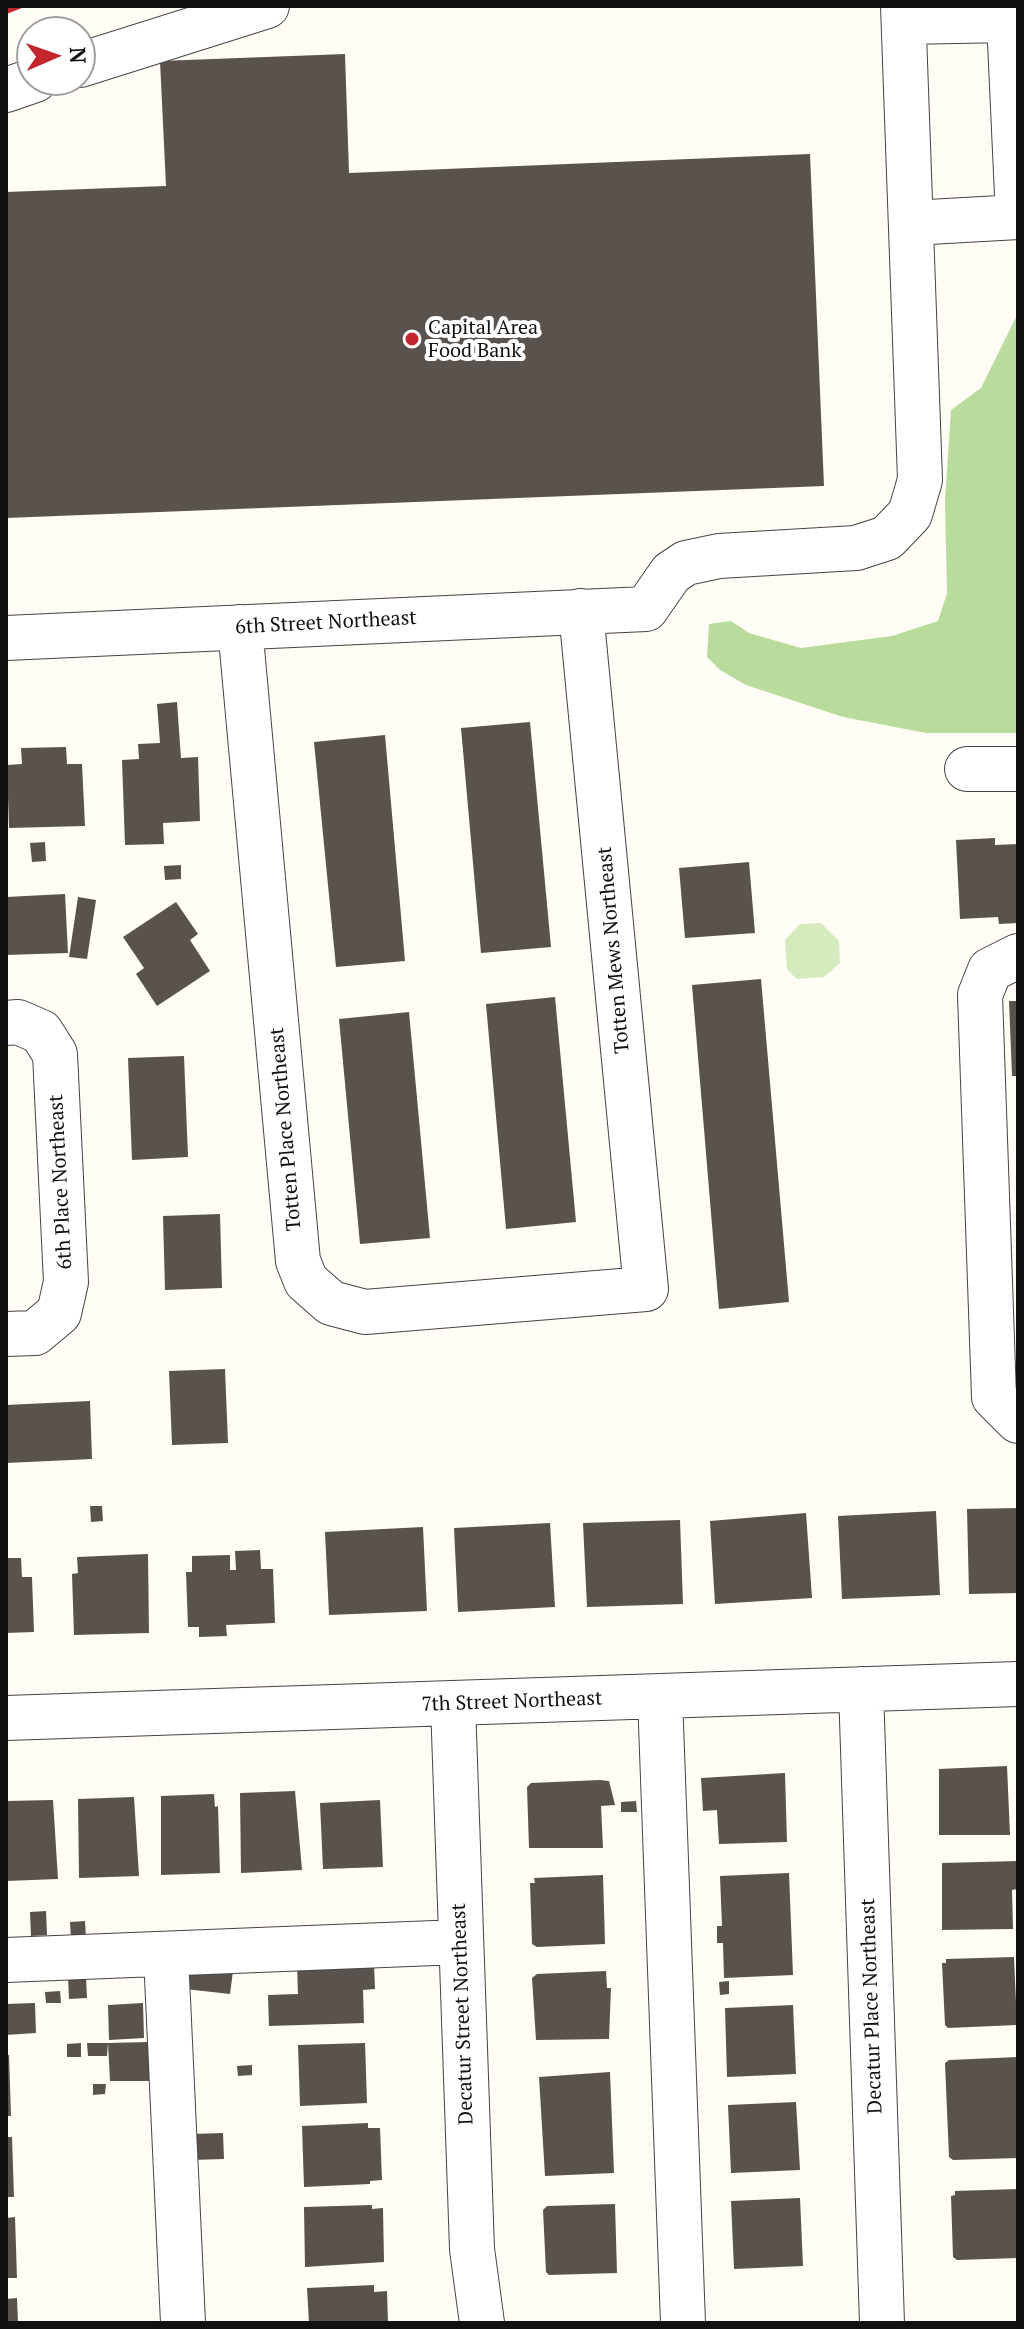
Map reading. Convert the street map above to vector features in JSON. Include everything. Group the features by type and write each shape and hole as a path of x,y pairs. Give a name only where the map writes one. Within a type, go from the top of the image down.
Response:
{"street":[{"path":"96,60 267,6"},
{"path":"903,14 1009,20 1018,217 911,223 903,14"},
{"name":"6th Street Northeast","path":"6,638 646,609 671,573 686,563 719,556 856,548 887,538 910,514 920,480 911,223"},
{"name":"Totten Mews Northeast","path":"581,611 646,1289"},
{"name":"Totten Place Northeast","path":"240,627 298,1261 306,1281 331,1303 365,1312 646,1289"},
{"path":"967,769 1018,769"},
{"path":"1018,956 990,970 980,995 994,1397 1018,1421"},
{"name":"6th Place Northeast","path":"6,1023 18,1022 41,1032 55,1054 66,1282 59,1313 35,1333 6,1334"},
{"name":"7th Street Northeast","path":"6,1718 1018,1684"},
{"name":"Decatur Place Northeast","path":"861,1689 882,2323"},
{"path":"660,1697 683,2323"},
{"name":"Decatur Street Northeast","path":"453,1704 472,2249 482,2323"},
{"path":"6,1960 460,1942"},
{"path":"166,1956 183,2323"}],"green space":[{"path":"1018,313 1018,733 926,733 843,717 746,685 720,670 707,657 709,624 731,621 749,633 801,648 892,636 938,621 947,593 945,501 951,410 981,388"},
{"path":"821,923 839,941 840,963 824,977 797,979 787,970 785,940 800,924"}],"building":[{"name":"Capital Area Food Bank","path":"345,54 349,173 810,154 824,486 6,518 6,192 166,186 160,61"},
{"path":"177,702 181,758 198,757 200,821 163,823 164,844 125,845 122,760 139,759 138,744 160,743 157,704"},
{"path":"530,722 551,947 481,953 461,728"},
{"path":"385,735 405,961 336,967 314,742"},
{"path":"66,747 67,764 82,764 85,826 9,828 7,765 22,764 21,748"},
{"path":"995,838 995,845 1018,844 1018,923 999,924 998,917 960,919 956,840"},
{"path":"45,842 46,861 32,862 30,843"},
{"path":"749,862 755,933 685,938 679,868"},
{"path":"181,865 181,879 165,880 164,866"},
{"path":"65,894 68,953 6,955 6,897"},
{"path":"78,897 96,900 87,959 69,957"},
{"path":"176,902 198,934 190,940 210,971 157,1006 136,974 144,968 123,937"},
{"path":"761,979 789,1302 719,1309 692,985"},
{"path":"555,997 576,1222 506,1229 486,1004"},
{"path":"1009,1001 1018,1001 1018,1076 1012,1076"},
{"path":"409,1012 430,1238 360,1244 339,1019"},
{"path":"184,1056 188,1157 132,1160 128,1058"},
{"path":"220,1214 222,1288 165,1290 163,1216"},
{"path":"225,1369 228,1443 172,1445 169,1371"},
{"path":"90,1401 92,1459 6,1463 6,1405"},
{"path":"90,1506 102,1506 103,1521 91,1522"},
{"path":"1018,1508 1018,1593 969,1594 967,1509"},
{"path":"936,1511 940,1595 842,1599 838,1516"},
{"path":"806,1513 812,1598 715,1604 710,1521"},
{"path":"680,1520 683,1604 587,1607 583,1523"},
{"path":"550,1523 555,1607 458,1612 454,1528"},
{"path":"423,1527 427,1611 329,1615 325,1532"},
{"path":"260,1550 261,1569 273,1569 275,1623 226,1625 227,1636 199,1637 199,1627 188,1627 186,1572 192,1572 192,1556 230,1555 230,1570 236,1570 235,1551"},
{"path":"148,1554 149,1633 74,1635 72,1574 78,1573 77,1557"},
{"path":"6,1558 21,1558 22,1577 32,1577 34,1632 6,1633"},
{"path":"1007,1766 1010,1835 939,1835 939,1769"},
{"path":"785,1773 787,1842 719,1844 717,1810 703,1811 701,1778"},
{"path":"609,1781 615,1805 601,1806 603,1848 529,1848 527,1787 531,1783"},
{"path":"295,1791 302,1870 241,1873 240,1793"},
{"path":"214,1794 215,1807 218,1806 220,1873 161,1875 161,1796"},
{"path":"134,1797 139,1876 79,1878 78,1799"},
{"path":"53,1800 58,1879 6,1881 6,1801"},
{"path":"380,1800 383,1867 323,1869 320,1803"},
{"path":"636,1801 637,1812 621,1812 621,1802"},
{"path":"1018,1861 1018,1889 1012,1890 1013,1929 942,1930 942,1863"},
{"path":"789,1873 793,1975 724,1978 723,1943 717,1943 717,1926 722,1926 720,1876"},
{"path":"603,1875 605,1944 537,1947 532,1944 530,1883 535,1883 534,1878"},
{"path":"46,1911 47,1935 31,1936 30,1912"},
{"path":"85,1921 86,1938 71,1939 70,1922"},
{"path":"1014,1957 1017,2025 948,2028 945,2025 942,1963 946,1963 946,1959"},
{"path":"297,1964 374,1964 375,1989 363,1990 364,2023 269,2026 268,1995 298,1994"},
{"path":"188,1966 233,1971 230,1994 185,1989"},
{"path":"606,1971 607,1988 611,1988 609,2039 536,2040 532,1978 537,1974"},
{"path":"68,1977 86,1977 87,1998 69,1999"},
{"path":"729,1981 729,1994 720,1995 719,1982"},
{"path":"60,1991 61,2003 46,2003 45,1992"},
{"path":"35,2003 36,2033 6,2035 6,2004"},
{"path":"143,2003 144,2038 109,2040 108,2005"},
{"path":"793,2005 796,2074 727,2077 725,2008"},
{"path":"149,2042 151,2081 110,2081 108,2043"},
{"path":"81,2043 81,2057 67,2057 67,2044"},
{"path":"87,2043 108,2043 107,2056 88,2056"},
{"path":"365,2043 367,2103 300,2106 298,2045"},
{"path":"6,2055 9,2055 11,2116 6,2116"},
{"path":"1018,2057 1018,2158 953,2160 949,2157 945,2063 949,2060"},
{"path":"252,2065 252,2075 238,2076 237,2066"},
{"path":"610,2072 614,2173 545,2176 539,2077"},
{"path":"93,2084 106,2084 105,2094 93,2095"},
{"path":"796,2102 800,2170 731,2173 728,2105"},
{"path":"368,2123 368,2128 380,2128 382,2180 370,2181 370,2184 304,2187 302,2126"},
{"path":"223,2133 224,2159 192,2160 191,2134"},
{"path":"6,2137 12,2137 14,2197 6,2197"},
{"path":"1018,2189 1018,2258 957,2260 953,2257 951,2196 955,2195 955,2191"},
{"path":"800,2198 803,2266 734,2269 731,2201"},
{"path":"615,2204 617,2273 549,2275 546,2272 543,2210 547,2206"},
{"path":"372,2205 372,2209 383,2208 384,2262 305,2267 304,2207"},
{"path":"15,2217 17,2278 6,2278 6,2218"},
{"path":"374,2285 374,2292 387,2291 388,2323 309,2323 307,2288"},
{"path":"17,2298 18,2323 6,2323 6,2299"}],"railway":[{"path":"6,11 19,6"}],"place":[{"name":"Capital Area Food Bank","path":"412,339"}]}
